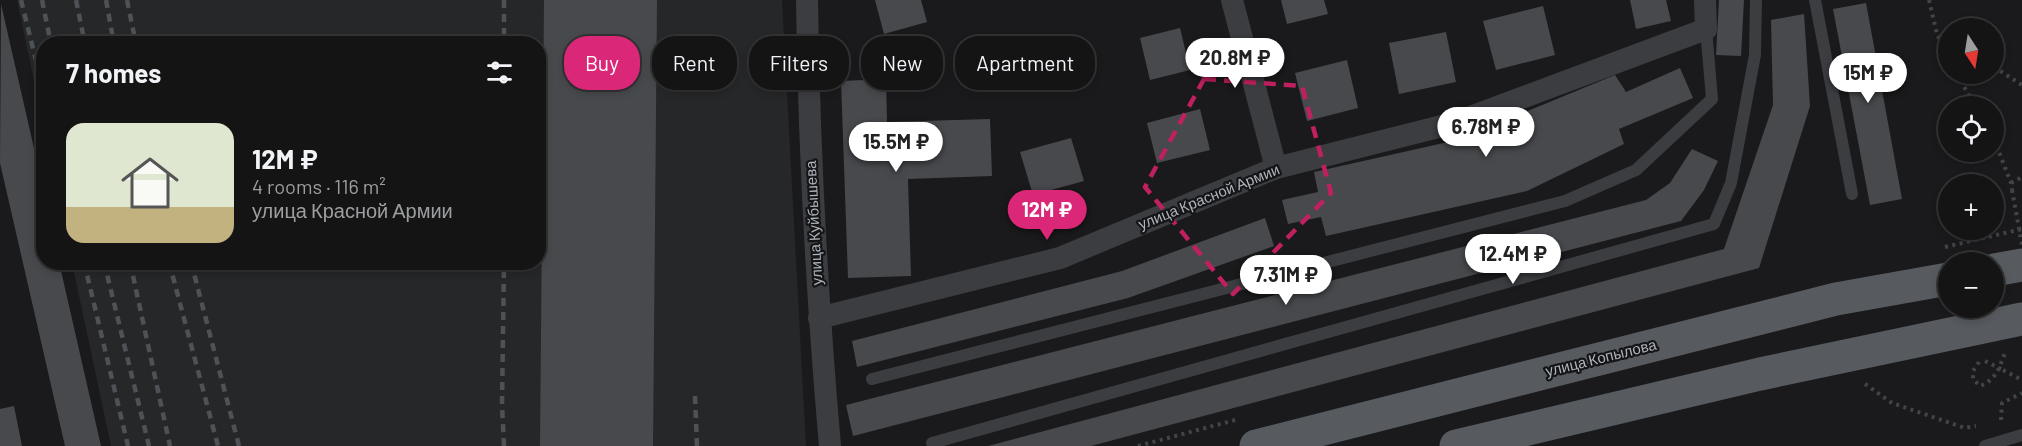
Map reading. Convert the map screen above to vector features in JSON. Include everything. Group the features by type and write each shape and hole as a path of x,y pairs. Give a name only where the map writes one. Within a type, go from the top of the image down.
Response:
{"main road":[{"path":"2004,268 2022,265"},
{"name":"улица Копылова","path":"1256,446 1836,299 1938,281"},
{"path":"1456,446 1760,374 2022,319"}],"street":[{"name":"улица Куйбышева","path":"807,0 819,318 830,446"},
{"path":"1232,0 1276,168"},
{"path":"1705,0 1706,28"},
{"name":"улица Красной Армии","path":"819,318 1060,258 1276,168 1454,123 1706,28"}],"lane":[{"path":"932,443 1714,224 1731,183 1753,66 1756,0"},
{"path":"1815,0 1852,194"},
{"path":"872,379 1565,201 1636,170 1712,99 1706,28"},
{"path":"1985,446 2022,435"}],"path":[{"path":"1929,0 1937,34"},
{"path":"2004,73 2022,85"},
{"path":"2003,162 2011,183 2022,245"},
{"path":"2011,183 2022,177"},
{"path":"1977,362 1973,371 1973,379 1980,386 1990,382 1996,376 2006,350"},
{"path":"1985,361 2022,380"},
{"path":"2002,420 2002,403 2022,393"},
{"path":"1892,403 1965,428"}],"highlighted area":[{"path":"1204,79 1302,86 1331,193 1233,294 1145,187"}],"shaded area":[{"path":"17,0 782,0 784,36 749,36 749,90 787,90 806,446 111,446 73,270 546,270 546,36 36,36 36,91"}],"building":[{"path":"544,0 657,0 657,36 652,36 652,90 656,90 653,446 540,446 542,270 546,270 546,36 544,36"},
{"path":"875,0 921,0 927,22 884,34"},
{"path":"1281,0 1324,0 1328,14 1287,24"},
{"path":"1630,0 1666,0 1671,21 1636,29"},
{"path":"1719,0 1744,0 1741,56 1716,55"},
{"path":"1866,3 1902,199 1870,205 1833,9"},
{"path":"1,4 36,157 36,270 61,270 101,446 65,446 0,163"},
{"path":"1543,6 1555,55 1496,70 1483,21"},
{"path":"1804,14 1810,106 1759,268 1091,446 988,446 1724,249 1773,105 1771,20"},
{"path":"1180,28 1190,70 1150,80 1140,38"},
{"path":"1446,32 1456,82 1399,94 1389,43"},
{"path":"1347,60 1358,108 1307,121 1295,73"},
{"path":"1680,68 1693,98 1619,129 1624,144 1527,191 1326,236 1321,217 1288,224 1282,200 1318,192 1314,172 1457,140 1615,75 1626,92"},
{"path":"861,80 861,90 886,90 887,122 990,119 992,176 908,179 911,276 848,278 841,90 849,90 849,81"},
{"path":"1200,109 1210,150 1157,163 1147,123"},
{"path":"1071,138 1084,181 1033,195 1020,152"},
{"path":"1692,149 1718,161 1704,190 1681,221 853,436 846,405 1646,200 1670,183"},
{"path":"1265,218 1274,246 1128,298 857,367 852,341 1122,271"},
{"path":"14,406 22,446 0,446 0,409"}],"railway":[{"path":"21,0 36,61"},
{"path":"42,0 49,36"},
{"path":"76,0 83,36"},
{"path":"106,0 113,36"},
{"path":"127,0 134,36"},
{"path":"504,0 504,36"},
{"path":"86,270 128,446"},
{"path":"106,270 149,446"},
{"path":"132,270 170,446"},
{"path":"171,270 218,446"},
{"path":"193,270 239,446"},
{"path":"504,270 502,405 504,446"},
{"path":"695,396 697,446"}]}
